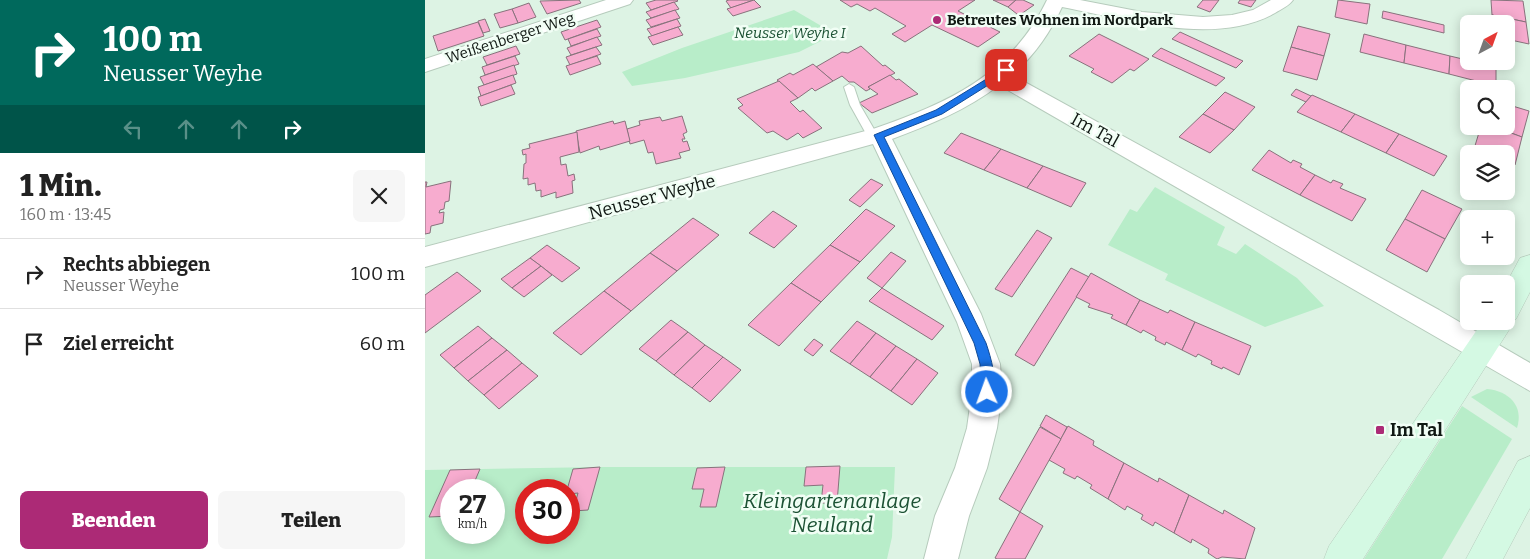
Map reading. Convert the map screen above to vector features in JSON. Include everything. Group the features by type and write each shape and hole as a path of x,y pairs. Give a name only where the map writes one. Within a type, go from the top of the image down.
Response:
{"main road":[{"path":"1515,294 1530,266"},
{"path":"1342,559 1493,330"},
{"path":"1484,559 1530,473"}],"street":[{"name":"Weißenberger Weg","path":"425,66 624,0"},
{"path":"1056,0 1161,19 1204,23 1226,22 1251,16 1284,0"},
{"name":"Neusser Weyhe","path":"425,257 876,136 929,117 998,76 1014,63 1029,46 1050,14 1056,0"},
{"name":"Im Tal","path":"998,76 1481,348 1530,378"},
{"path":"876,136 971,322 986,364 987,392 982,428 971,468 952,516 941,559"}],"lane":[{"path":"849,87 855,105 876,136"}],"green space":[{"name":"Neusser Weyhe I","path":"794,10 835,34 799,52 685,78 632,86 622,72 682,48"},
{"path":"1155,187 1225,227 1217,245 1236,254 1245,244 1297,278 1324,306 1265,327 1165,280 1168,274 1108,245 1130,209 1137,212"},
{"path":"1487,389 1502,393 1513,401 1518,413 1517,428 1471,397"},
{"path":"1462,406 1512,439 1442,559 1364,559"},
{"name":"Kleingartenanlage Neuland","path":"600,467 895,467 892,537 887,559 425,559 425,470"}],"building":[{"path":"579,0 581,3 547,14 540,1"},
{"path":"656,0 678,1 651,10 646,3"},
{"path":"754,0 731,8 726,1"},
{"path":"754,0 761,7 733,16 727,9"},
{"name":"Betreutes Wohnen im Nordpark","path":"840,0 975,0 958,11 1000,32 978,47 932,25 905,42 892,34 906,26 875,8 870,11 857,4 851,7"},
{"name":"Betreutes Wohnen im Nordpark","path":"993,0 1016,0 1008,7"},
{"path":"1016,0 1023,0 1034,5 1021,14 1017,14 1008,7"},
{"path":"1203,0 1219,0 1210,12 1197,7"},
{"path":"1240,0 1256,0 1251,7 1238,3"},
{"path":"1338,0 1370,4 1367,24 1335,17"},
{"path":"1491,0 1523,1 1526,22 1515,20 1515,15 1492,15"},
{"path":"674,2 679,9 651,18 646,12"},
{"path":"529,3 536,17 518,23 512,9"},
{"path":"512,9 518,23 500,28 494,14"},
{"path":"675,10 680,18 651,27 646,20"},
{"path":"1383,11 1444,25 1444,33 1382,18"},
{"path":"485,19 490,31 483,33 478,21"},
{"path":"677,19 681,26 652,36 647,29"},
{"path":"597,20 601,27 565,40 561,32"},
{"path":"1515,20 1526,22 1529,44 1515,41"},
{"path":"478,22 484,36 438,51 433,36"},
{"path":"1298,26 1330,34 1324,56 1291,47"},
{"path":"678,27 683,35 653,45 648,37"},
{"path":"597,29 601,36 571,46 568,39"},
{"path":"1180,32 1243,61 1236,68 1172,39"},
{"path":"1099,34 1149,59 1134,71 1130,69 1112,83 1091,72 1094,69 1069,56"},
{"path":"1364,34 1406,45 1404,63 1360,52"},
{"path":"597,37 602,45 571,55 567,48"},
{"path":"1406,45 1450,56 1449,74 1404,63"},
{"path":"516,46 520,54 487,65 483,57"},
{"path":"861,46 883,66 885,65 895,73 868,87 870,89 866,91 842,76 833,81 816,67 842,52 848,53"},
{"path":"596,47 601,54 570,65 566,57"},
{"path":"1291,47 1324,56 1317,80 1283,71"},
{"path":"1161,48 1225,78 1216,86 1152,56"},
{"path":"515,56 519,64 485,75 482,67"},
{"path":"597,56 601,64 570,75 566,66"},
{"path":"1450,56 1460,58 1460,70 1496,70 1496,80 1472,80 1449,74"},
{"path":"813,64 833,81 815,91 812,88 798,98 777,80 790,73 793,75"},
{"path":"514,65 517,74 484,85 480,77"},
{"path":"513,75 516,83 481,96 478,87"},
{"path":"890,75 896,80 899,79 918,94 872,113 859,103 878,94 868,87"},
{"path":"779,81 798,98 790,102 800,112 803,110 822,128 803,138 798,133 787,140 773,131 767,133 738,108 743,105 737,99"},
{"path":"511,85 515,94 481,106 478,97"},
{"path":"1296,89 1311,96 1306,102 1291,95"},
{"path":"1225,92 1255,107 1234,130 1203,114"},
{"path":"1312,95 1355,114 1341,132 1297,112"},
{"path":"1515,107 1529,111 1522,137 1515,134"},
{"path":"1203,114 1234,130 1210,153 1179,137"},
{"path":"1355,114 1399,134 1386,153 1341,132"},
{"path":"682,116 687,132 683,134 685,139 682,139 683,142 687,141 690,150 679,153 681,158 656,164 653,152 648,153 644,140 630,144 627,129 640,125 639,121 660,117 662,121"},
{"path":"613,121 614,124 625,121 630,141 600,150 599,146 580,153 576,131"},
{"path":"577,132 579,152 560,157 561,165 566,164 568,176 574,174 575,180 572,181 573,193 556,198 556,192 541,197 541,190 536,191 535,183 528,185 528,178 523,179 526,154 523,155 522,150 530,148 529,144"},
{"path":"961,133 1001,149 984,170 944,153"},
{"path":"1399,134 1447,156 1434,176 1386,153"},
{"path":"1515,134 1522,137 1515,165 1515,145 1475,145 1478,135"},
{"path":"1001,149 1043,166 1027,188 984,170"},
{"path":"1269,150 1291,163 1293,160 1302,164 1300,167 1315,175 1300,195 1252,170"},
{"path":"1043,166 1086,183 1071,207 1027,188"},
{"path":"1315,175 1331,183 1333,180 1343,184 1340,188 1366,199 1352,221 1300,195"},
{"path":"871,179 883,185 860,207 849,200"},
{"path":"451,181 449,201 445,202 444,209 440,210 439,213 444,212 443,223 431,226 430,233 425,234 425,182 427,182 426,187"},
{"path":"1422,190 1462,209 1445,239 1405,219"},
{"path":"866,209 895,226 860,262 830,245"},
{"path":"773,211 797,226 774,248 749,233"},
{"path":"693,218 719,235 677,271 650,253"},
{"path":"1405,219 1445,239 1427,272 1386,250"},
{"path":"1037,230 1052,238 1012,297 995,289"},
{"path":"547,245 580,268 562,282 530,258"},
{"path":"830,245 860,262 821,302 791,283"},
{"path":"891,252 906,261 882,288 867,278"},
{"path":"650,253 677,271 631,311 604,291"},
{"path":"530,258 541,266 512,288 501,279"},
{"path":"541,266 552,275 524,297 512,288"},
{"path":"1071,268 1089,277 1034,366 1015,355"},
{"path":"457,272 481,291 425,333 425,295"},
{"path":"1091,273 1140,300 1126,325 1111,318 1113,315 1088,307 1090,304 1076,297"},
{"path":"791,283 821,302 779,346 748,325"},
{"path":"882,288 944,326 932,340 869,301"},
{"path":"604,291 631,311 581,355 553,333"},
{"path":"1140,300 1168,313 1170,310 1195,322 1182,350 1166,342 1165,345 1155,340 1156,337 1143,330 1141,333 1126,325"},
{"path":"671,320 688,332 656,361 639,349"},
{"path":"857,321 876,333 850,364 830,351"},
{"path":"1195,322 1251,346 1239,375 1223,367 1222,369 1211,364 1212,361 1198,354 1196,357 1182,350"},
{"path":"478,326 492,338 454,368 440,355"},
{"path":"688,332 705,345 674,375 656,361"},
{"path":"876,333 896,346 870,377 850,364"},
{"path":"492,338 507,350 468,381 454,368"},
{"path":"814,339 823,345 813,356 804,350"},
{"path":"705,345 723,357 692,388 674,375"},
{"path":"896,346 917,359 891,391 870,377"},
{"path":"507,350 522,363 484,395 468,381"},
{"path":"723,357 741,370 710,402 692,388"},
{"path":"917,359 938,373 912,405 891,391"},
{"path":"522,363 538,376 499,409 484,395"},
{"path":"1046,415 1067,427 1061,439 1040,426"},
{"path":"1068,426 1094,441 1093,445 1124,463 1108,499 1090,488 1092,485 1077,476 1075,479 1063,473 1065,469 1049,460"},
{"path":"1040,427 1061,439 1020,512 999,499"},
{"path":"1124,463 1158,482 1159,478 1189,495 1174,533 1155,522 1153,526 1141,519 1143,515 1127,506 1125,510 1108,499"},
{"path":"840,466 837,503 821,503 823,485 804,486 806,467"},
{"path":"600,467 588,510 580,511 580,479 570,479 573,469"},
{"path":"725,467 716,507 700,507 704,489 692,489 697,468"},
{"path":"480,469 476,479 446,479 450,470"},
{"path":"440,492 440,516 429,517"},
{"path":"1189,495 1223,514 1224,510 1255,528 1245,559 1222,557 1217,559 1208,553 1209,549 1192,539 1191,543 1174,533"},
{"path":"1020,512 1043,526 1025,559 995,558"}],"place":[{"name":"Betreutes Wohnen im Nordpark","path":"937,20"},
{"name":"Im Tal","path":"1380,430"}],"route":[{"path":"987,392 986,364 980,343 879,135 939,112 1006,70"}]}
